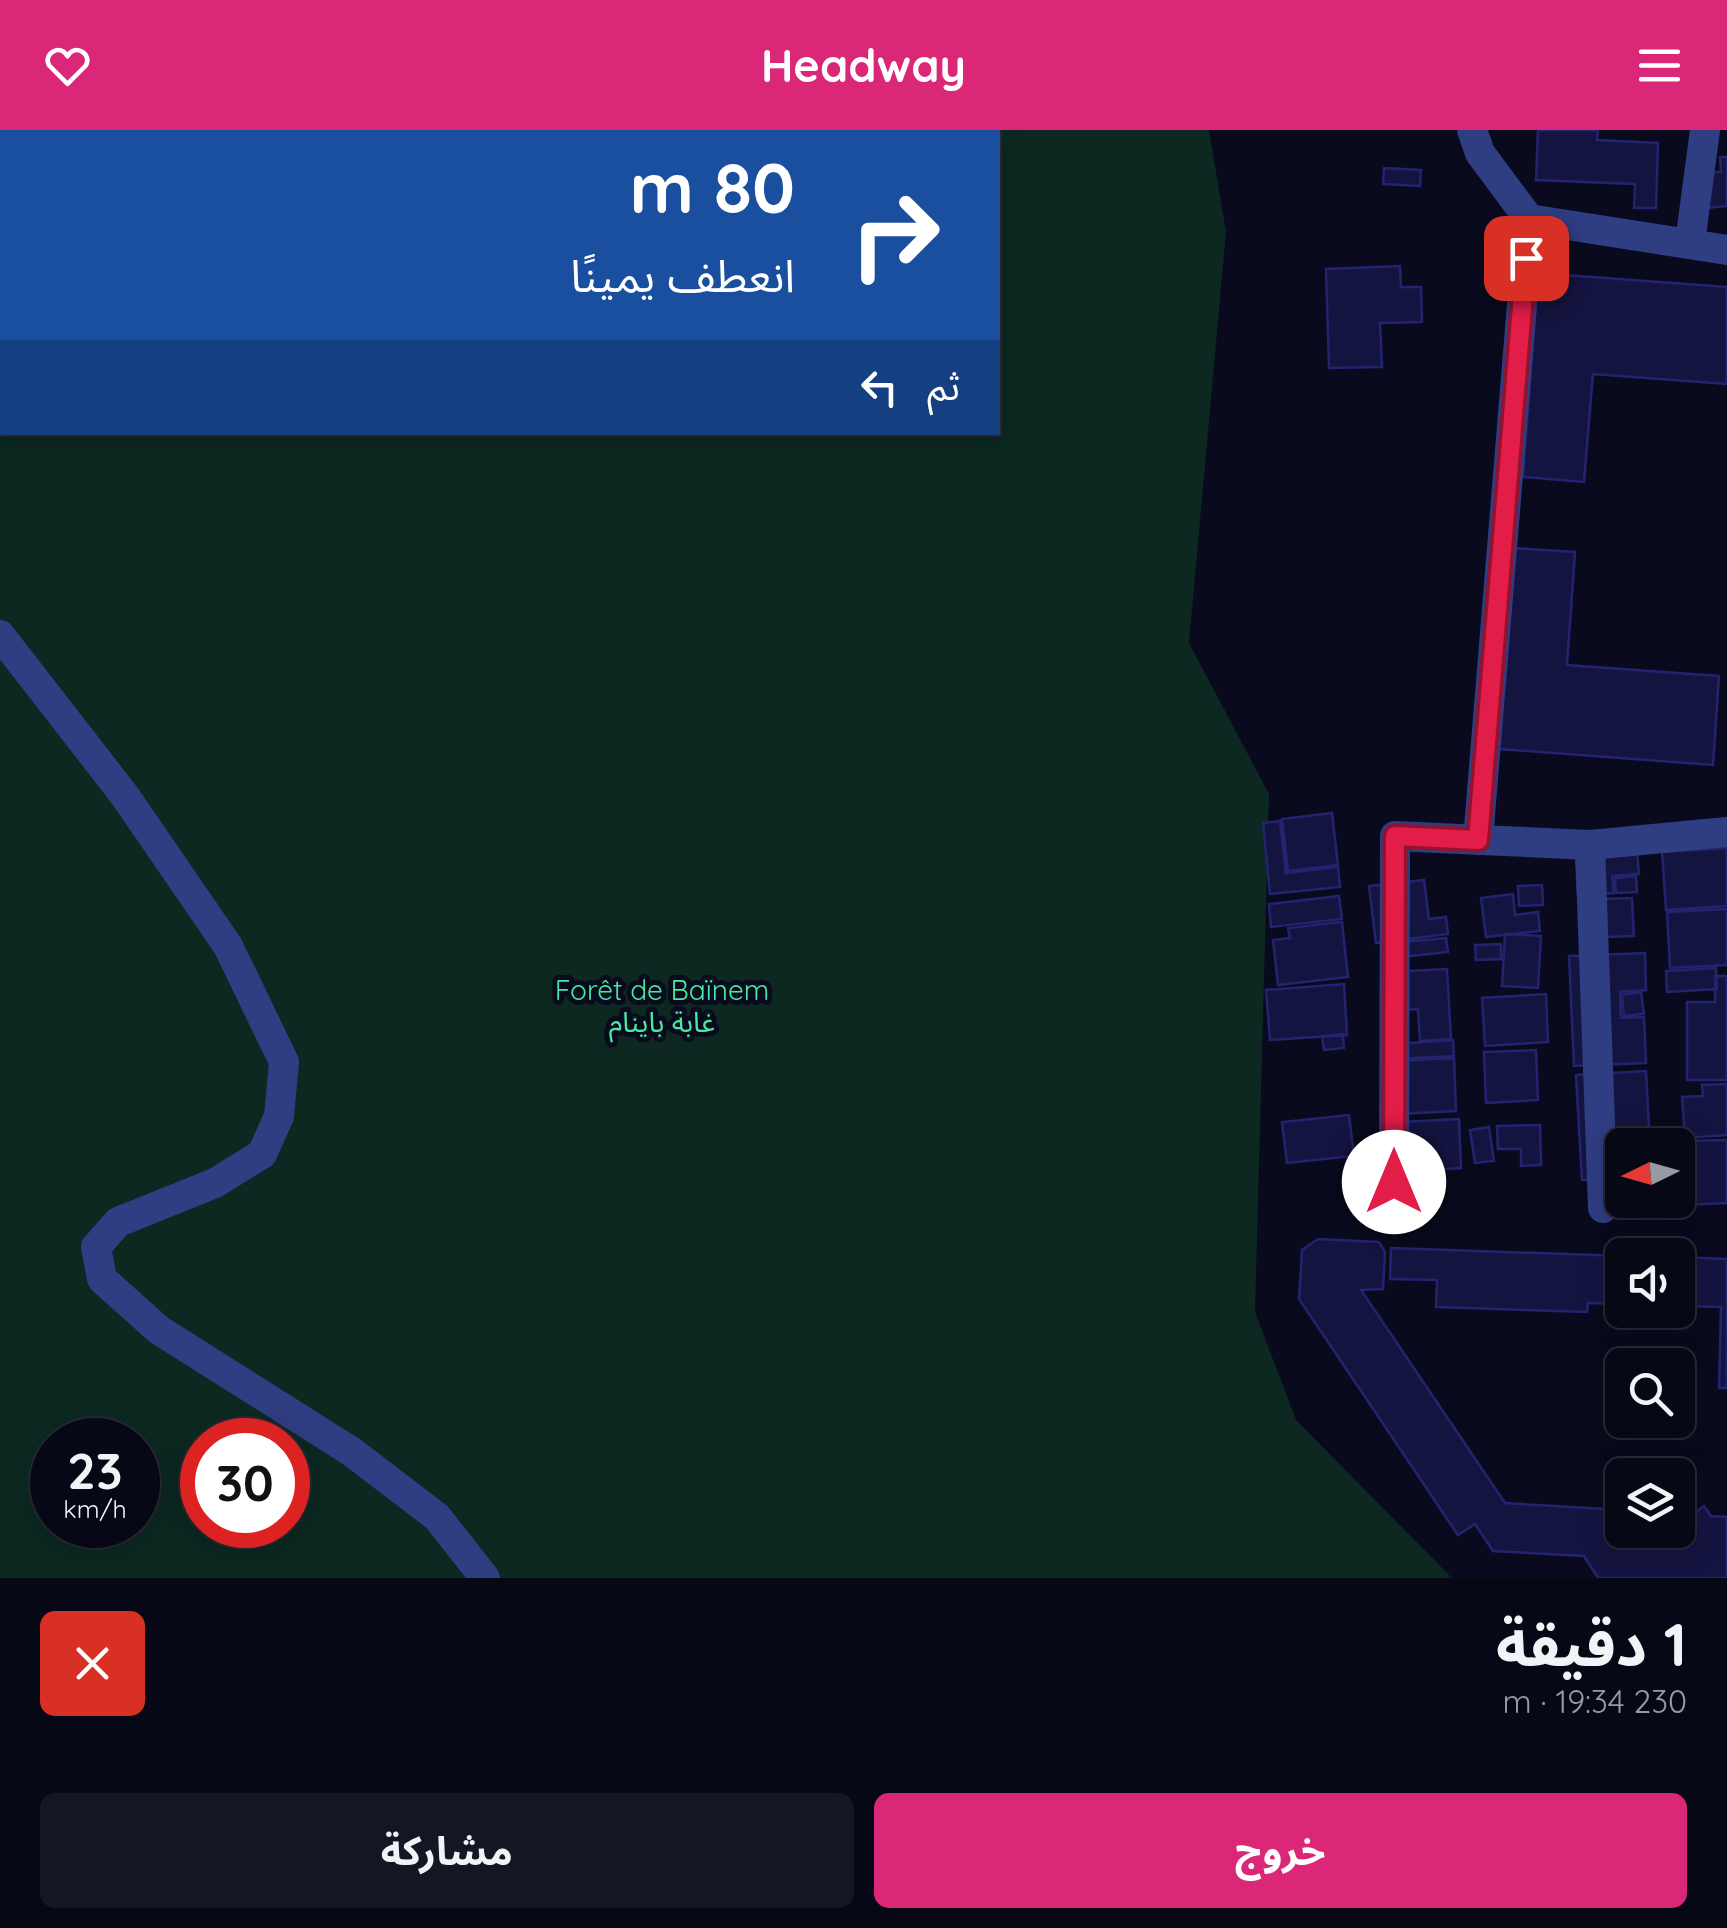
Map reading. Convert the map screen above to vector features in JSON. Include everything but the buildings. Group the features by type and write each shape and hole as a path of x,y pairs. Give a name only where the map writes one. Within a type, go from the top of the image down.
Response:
{"street":[{"path":"1472,130 1480,153 1529,220 1478,840"},
{"path":"1690,243 1705,130"},
{"path":"1529,220 1727,250"},
{"path":"0,635 126,796 228,946 284,1062 279,1116 262,1154 215,1183 118,1222 96,1247 102,1278 159,1330 352,1452 423,1506 485,1578"},
{"path":"1394,1182 1395,836 1590,844 1727,832"},
{"path":"1590,844 1603,1208"}],"green space":[{"name":"Forêt de Baïnem غابة باينام","path":"1000,130 1209,130 1226,232 1189,643 1269,794 1255,1312 1296,1420 1452,1578 0,1578 0,435 1000,435"}],"route":[{"path":"1394,1182 1395,836 1478,840 1526,258"}]}
